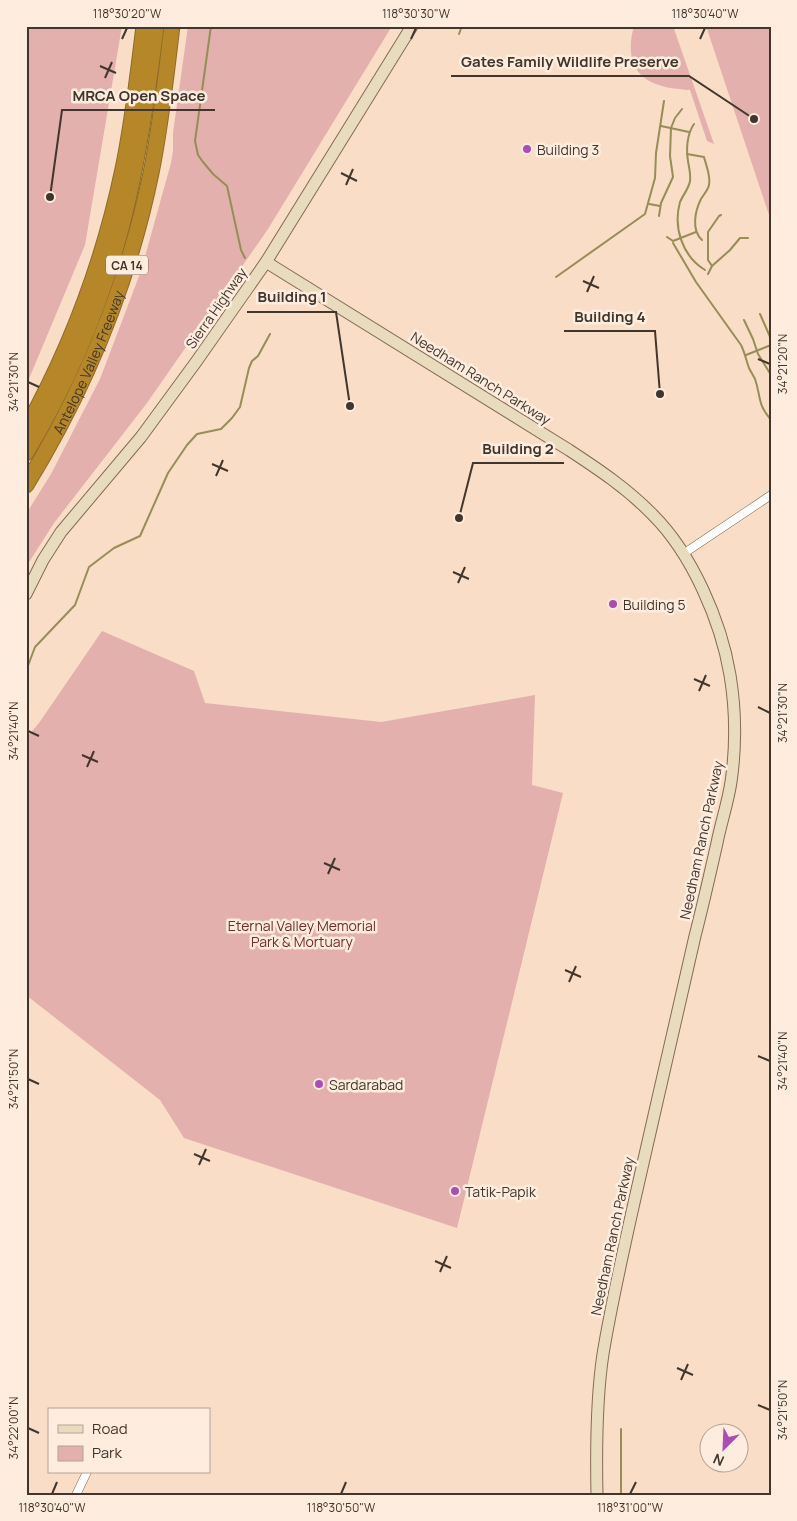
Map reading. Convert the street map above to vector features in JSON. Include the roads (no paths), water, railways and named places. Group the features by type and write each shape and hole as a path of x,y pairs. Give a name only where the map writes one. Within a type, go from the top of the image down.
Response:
{"highway":[{"name":"Antelope Valley Freeway","path":"26,429 71,336 101,254 129,139 144,26"},
{"path":"26,453 45,421 80,350 104,286 133,177 143,123 156,26"},
{"path":"26,467 61,405 102,310 116,270 142,169 164,26"},
{"name":"Antelope Valley Freeway","path":"26,485 59,429 85,375 126,268 151,172 162,109 172,26"}],"street":[{"name":"Sierra Highway","path":"26,594 43,560 61,532 141,437 266,262 412,26"},
{"name":"Needham Ranch Parkway","path":"266,262 601,471 634,497 674,539 703,591 715,618 722,641 733,698 734,759 730,784 652,1124 603,1356 599,1398 597,1495"},
{"path":"683,554 771,495"},
{"path":"76,1495 86,1474"}],"waterway":[{"path":"211,26 195,141 198,155 213,174 227,186 241,250 245,258"},
{"path":"459,34 462,26"},
{"path":"556,277 645,214 655,178 656,153 664,101"},
{"path":"659,216 661,203 673,177 670,156 671,128 675,118 682,109"},
{"path":"694,124 688,137 687,147 690,181 680,202 678,221 681,240 685,249 690,257 705,270"},
{"path":"661,126 689,132"},
{"path":"687,154 704,157 709,174 708,187 699,204 695,220 696,231 702,240"},
{"path":"649,204 660,206"},
{"path":"712,266 708,260 708,232 721,215"},
{"path":"667,237 673,241 696,232"},
{"path":"708,274 712,266 740,238 748,238"},
{"path":"673,243 696,282 741,345 755,379 761,404 771,420"},
{"path":"760,314 771,339"},
{"path":"744,320 758,354 771,375"},
{"path":"26,671 35,647 75,605 89,567 114,548 140,536 168,473 187,445 197,434 221,429 240,407 249,368 270,334"},
{"path":"746,355 771,345"},
{"path":"621,1429 621,1495"}],"place":[{"name":"Gates Family Wildlife Preserve","path":"754,119"},
{"name":"Building 3","path":"527,149"},
{"name":"MRCA Open Space","path":"50,197"},
{"name":"Building 4","path":"660,394"},
{"name":"Building 1","path":"350,406"},
{"name":"Building 2","path":"459,518"},
{"name":"Building 5","path":"613,604"},
{"name":"Sardarabad","path":"319,1084"},
{"name":"Tatik-Papik","path":"455,1191"}],"park label":[{"name":"Eternal Valley Memorial Park & Mortuary","path":"302,934"}]}
